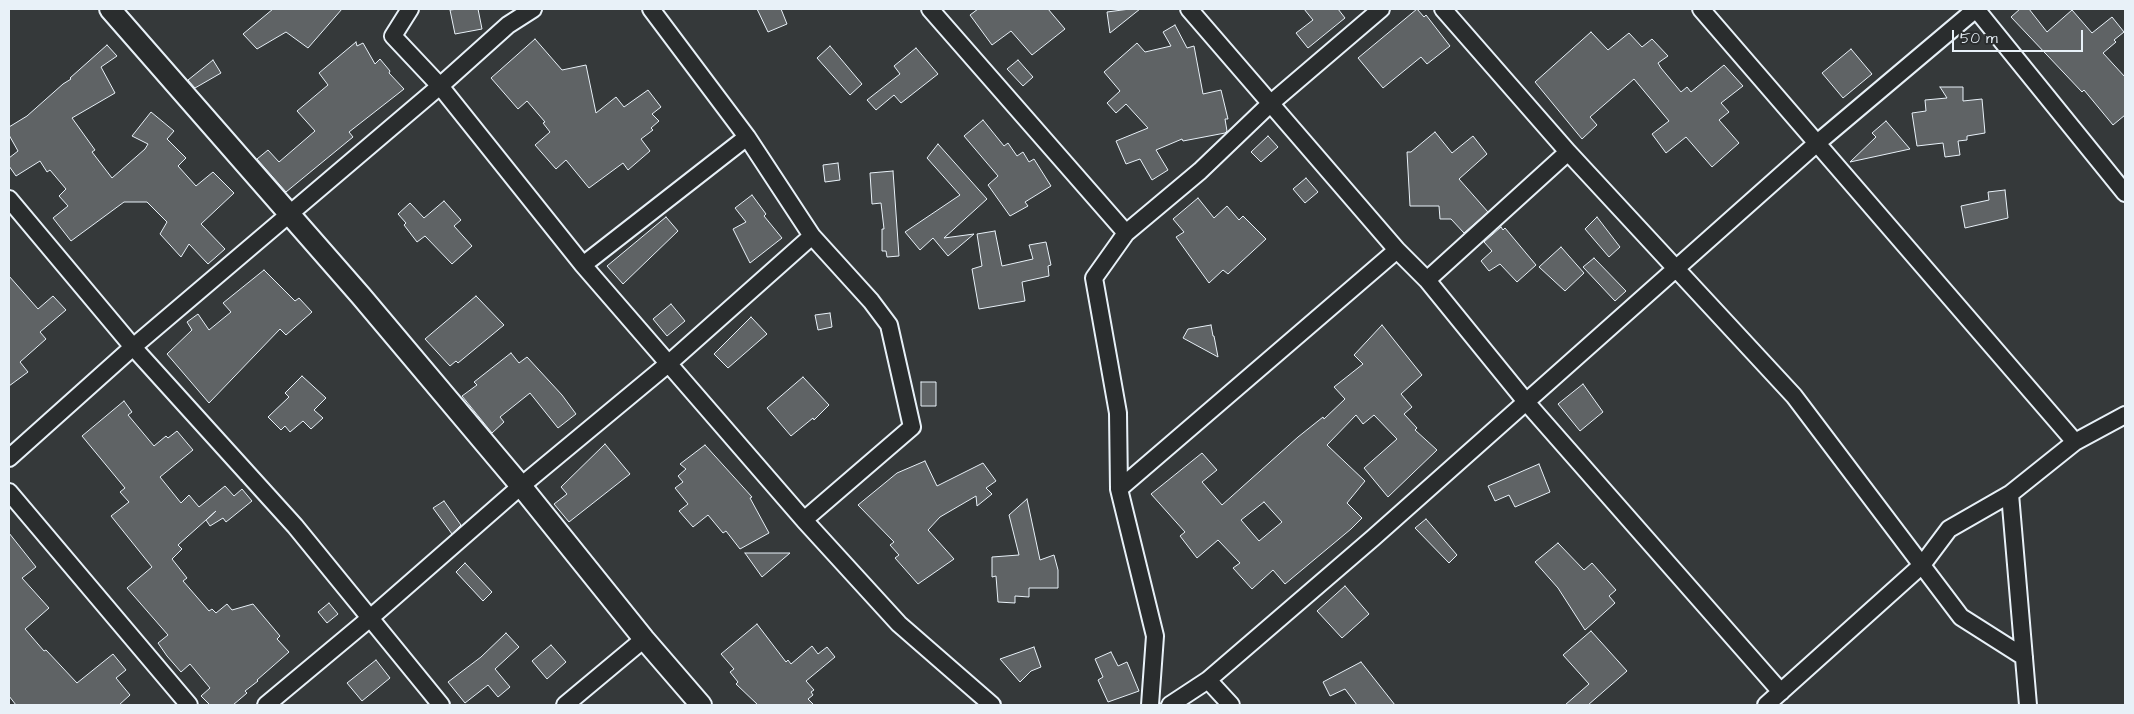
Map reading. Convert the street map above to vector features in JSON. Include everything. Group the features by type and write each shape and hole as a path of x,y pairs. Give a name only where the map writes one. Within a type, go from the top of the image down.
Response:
{"street":[{"path":"110,9 289,214 521,486 644,640 701,705"},
{"path":"410,9 393,36 440,86 583,265 804,520 899,624 992,705"},
{"path":"9,458 133,347 440,86 508,24 533,9"},
{"path":"651,9 747,137 812,236 871,301 889,325 912,427 804,520"},
{"path":"930,9 1126,232"},
{"path":"1189,9 1397,250 1428,280 1527,403 1781,692"},
{"path":"1150,705 1155,636 1119,489 1118,413 1094,278 1126,232 1200,171 1271,103 1381,9"},
{"path":"1444,9 1568,152 1794,396 1962,617 2024,657"},
{"path":"1701,9 2075,442"},
{"path":"1170,705 1208,680 1527,403 1816,144 1976,9 2125,193"},
{"path":"583,265 747,137"},
{"path":"1428,280 1568,152"},
{"path":"9,199 133,347 295,526 442,705"},
{"path":"266,705 521,486 668,364 812,236"},
{"path":"1119,489 1397,250"},
{"path":"1766,705 1922,565 1949,529 2010,494 2075,442 2125,415"},
{"path":"9,492 189,705"},
{"path":"2010,494 2028,705"},
{"path":"565,705 644,640"},
{"path":"1208,680 1231,705"}],"building":[{"path":"273,9 342,9 308,48 286,32 257,49 243,34"},
{"path":"478,9 482,29 455,34 450,10"},
{"path":"757,9 781,9 787,24 768,32"},
{"path":"978,9 1048,9 1065,29 1032,55 1011,31 992,45 970,15"},
{"path":"1140,9 1110,33 1107,12"},
{"path":"1304,9 1338,9 1345,18 1308,48 1296,33 1313,20"},
{"path":"1417,9 1424,17 1426,15 1450,46 1427,64 1421,57 1383,88 1358,58"},
{"path":"2020,9 2029,9 2047,32 2072,10 2092,33 2112,17 2124,32 2103,53 2125,77 2125,115 2113,125 2084,90 2082,92 2011,17"},
{"path":"1175,25 1187,48 1194,46 1203,94 1221,90 1228,119 1225,119 1227,131 1225,133 1183,141 1182,139 1156,150 1168,170 1152,180 1140,159 1126,164 1116,141 1148,128 1126,104 1116,113 1107,103 1120,91 1104,72 1137,43 1145,52 1171,46 1163,32"},
{"path":"1591,32 1608,50 1629,33 1642,47 1652,39 1668,56 1658,63 1681,92 1687,87 1691,92 1724,65 1743,86 1721,103 1729,112 1719,120 1739,143 1712,167 1686,137 1666,153 1652,134 1669,121 1634,79 1590,117 1597,125 1582,139 1535,82"},
{"path":"535,39 562,70 586,65 596,113 616,97 624,107 648,90 661,107 652,114 659,121 651,128 653,130 641,139 650,151 628,170 623,163 589,188 566,160 556,169 535,145 550,132 543,123 545,122 527,101 518,109 491,78"},
{"path":"356,42 357,46 363,43 375,64 380,59 390,71 389,73 404,89 349,132 353,137 286,192 257,159 268,150 279,162 315,131 297,111 328,85 319,73"},
{"path":"107,45 117,56 101,67 115,93 72,118 95,150 92,152 112,178 145,149 148,144 132,136 151,112 174,131 167,139 186,158 178,166 196,186 213,172 234,193 201,224 225,249 208,264 189,244 181,257 160,234 167,222 147,202 124,202 71,241 53,218 68,206 59,196 66,189 50,170 47,172 40,161 16,176 9,166 9,158 18,151 9,135 9,127 27,116 71,79"},
{"path":"830,46 862,84 850,95 817,58"},
{"path":"916,48 938,74 901,103 894,95 876,110 867,100 900,74 894,66"},
{"path":"1851,49 1872,74 1843,98 1822,73"},
{"path":"213,60 221,73 195,88 188,80"},
{"path":"1018,60 1033,77 1023,86 1007,69"},
{"path":"1940,87 1963,87 1963,101 1982,99 1985,133 1967,136 1967,140 1958,141 1960,155 1945,157 1943,143 1917,146 1912,113 1926,111 1925,100 1947,98"},
{"path":"983,120 1004,146 1008,143 1017,156 1023,152 1029,162 1034,159 1051,186 1025,202 1028,206 1010,216 988,185 998,176 964,136"},
{"path":"1886,121 1910,149 1850,162 1876,137 1872,133"},
{"path":"1435,132 1452,153 1473,136 1487,154 1459,179 1488,212 1464,233 1451,219 1440,219 1439,206 1410,206 1407,152 1411,152"},
{"path":"1268,136 1278,147 1261,162 1251,152"},
{"path":"938,144 987,199 944,238 974,234 948,256 933,238 920,250 905,232 960,195 927,158"},
{"path":"838,163 840,180 825,182 823,165"},
{"path":"893,171 899,256 887,257 886,251 882,251 882,229 884,229 881,203 872,204 870,173"},
{"path":"1306,178 1318,192 1305,203 1293,189"},
{"path":"2005,190 2008,218 1965,228 1961,206 1989,200 1988,192"},
{"path":"752,195 766,214 764,216 782,238 750,263 733,229 746,222 735,208"},
{"path":"1198,198 1214,218 1227,206 1239,220 1243,216 1266,239 1228,274 1223,270 1209,283 1176,237 1184,232 1173,219"},
{"path":"444,201 461,220 454,226 472,246 452,264 425,236 417,242 404,225 406,223 398,214 410,203 424,218"},
{"path":"666,217 678,231 623,284 607,266"},
{"path":"1597,217 1620,247 1609,257 1585,229"},
{"path":"1501,227 1503,230 1505,228 1536,265 1517,282 1500,264 1489,271 1481,261 1492,251 1484,242"},
{"path":"995,231 1002,266 1033,259 1029,245 1046,242 1051,265 1048,266 1049,276 1022,282 1025,301 979,309 972,269 982,266 977,234"},
{"path":"1561,247 1584,273 1565,291 1539,267"},
{"path":"1594,258 1626,291 1615,301 1583,267"},
{"path":"264,270 295,301 299,298 312,312 286,335 280,329 209,403 167,354 192,330 187,322 198,314 209,330 231,312 223,303"},
{"path":"9,276 38,309 53,296 66,310 40,332 46,339 20,362 28,372 9,386"},
{"path":"476,296 504,325 458,363 456,361 450,366 425,339"},
{"path":"671,304 685,321 667,336 653,319"},
{"path":"830,313 832,327 818,330 815,315"},
{"path":"751,317 767,334 728,368 714,354"},
{"path":"1211,325 1218,357 1183,338 1188,329"},
{"path":"1382,325 1422,375 1401,394 1412,407 1404,414 1417,428 1415,430 1437,450 1388,497 1364,468 1397,439 1374,415 1363,424 1356,415 1327,445 1365,481 1347,503 1362,518 1351,529 1285,584 1273,570 1252,589 1233,568 1240,563 1218,540 1197,558 1180,536 1185,532 1151,494 1202,453 1217,470 1202,482 1222,505 1298,437 1323,417 1324,419 1345,399 1334,387 1363,364 1354,355","holes":["1264,502 1282,522 1259,541 1241,520"]},
{"path":"511,353 519,363 527,357 562,395 576,414 558,428 530,393 500,417 504,422 492,433 462,396 477,385 474,382"},
{"path":"302,376 326,398 314,410 323,418 311,429 303,421 290,432 285,426 281,430 268,417 289,397 285,393"},
{"path":"803,377 829,405 814,420 813,418 791,436 767,408"},
{"path":"921,382 936,382 936,406 921,406"},
{"path":"1583,384 1603,412 1580,431 1558,404"},
{"path":"124,401 132,412 128,415 154,446 166,436 168,438 177,431 193,450 160,477 181,503 189,495 199,507 225,486 234,496 242,489 252,501 226,522 223,518 210,526 206,520 216,511 178,545 182,549 172,559 187,578 183,581 209,611 212,609 216,613 227,604 232,610 253,604 280,636 277,639 289,652 245,691 247,693 233,705 210,705 201,696 210,688 190,664 181,672 167,656 158,643 168,635 127,588 152,567 111,516 129,502 120,492 125,488 82,436"},
{"path":"605,444 630,474 569,522 554,504 567,494 561,487"},
{"path":"705,445 752,497 750,498 769,533 740,549 726,531 723,533 708,515 693,527 679,511 688,504 675,488 683,482 678,476 686,469 680,464"},
{"path":"925,461 937,486 983,463 996,481 986,488 992,494 977,506 976,496 940,517 928,530 954,559 918,584 895,558 899,555 890,545 894,542 858,505 897,473"},
{"path":"1539,464 1550,492 1515,507 1509,495 1495,501 1488,486"},
{"path":"1027,499 1040,560 1054,555 1058,570 1058,588 1029,588 1029,597 1015,596 1015,603 998,602 996,576 992,577 992,557 1019,555 1009,515"},
{"path":"444,501 461,525 452,534 433,508"},
{"path":"1426,519 1457,555 1449,563 1415,528"},
{"path":"9,533 36,567 22,578 49,608 25,629 44,651 46,650 77,683 113,654 126,670 116,678 130,695 119,705 16,705 9,696"},
{"path":"1558,543 1584,570 1592,563 1616,590 1609,596 1615,603 1585,630 1558,588 1535,562"},
{"path":"745,553 790,553 762,577"},
{"path":"465,563 492,592 483,601 456,572"},
{"path":"1345,586 1369,614 1342,638 1317,611"},
{"path":"329,603 338,614 327,623 318,612"},
{"path":"757,624 786,662 788,660 791,664 812,646 818,654 827,647 835,657 806,681 814,690 811,692 813,695 808,699 814,705 758,705 736,684 738,682 730,672 734,669 721,654"},
{"path":"1591,631 1627,671 1588,705 1565,705 1589,684 1563,655"},
{"path":"506,633 519,647 495,669 510,687 498,697 488,685 465,703 448,682 481,657"},
{"path":"551,645 566,662 547,679 532,661"},
{"path":"1034,647 1041,667 1031,671 1020,682 1000,659"},
{"path":"1111,652 1118,666 1127,662 1139,691 1108,702 1098,680 1103,677 1095,659"},
{"path":"376,660 390,678 362,701 347,683"},
{"path":"1361,662 1395,705 1357,705 1345,689 1330,696 1323,682"}]}
